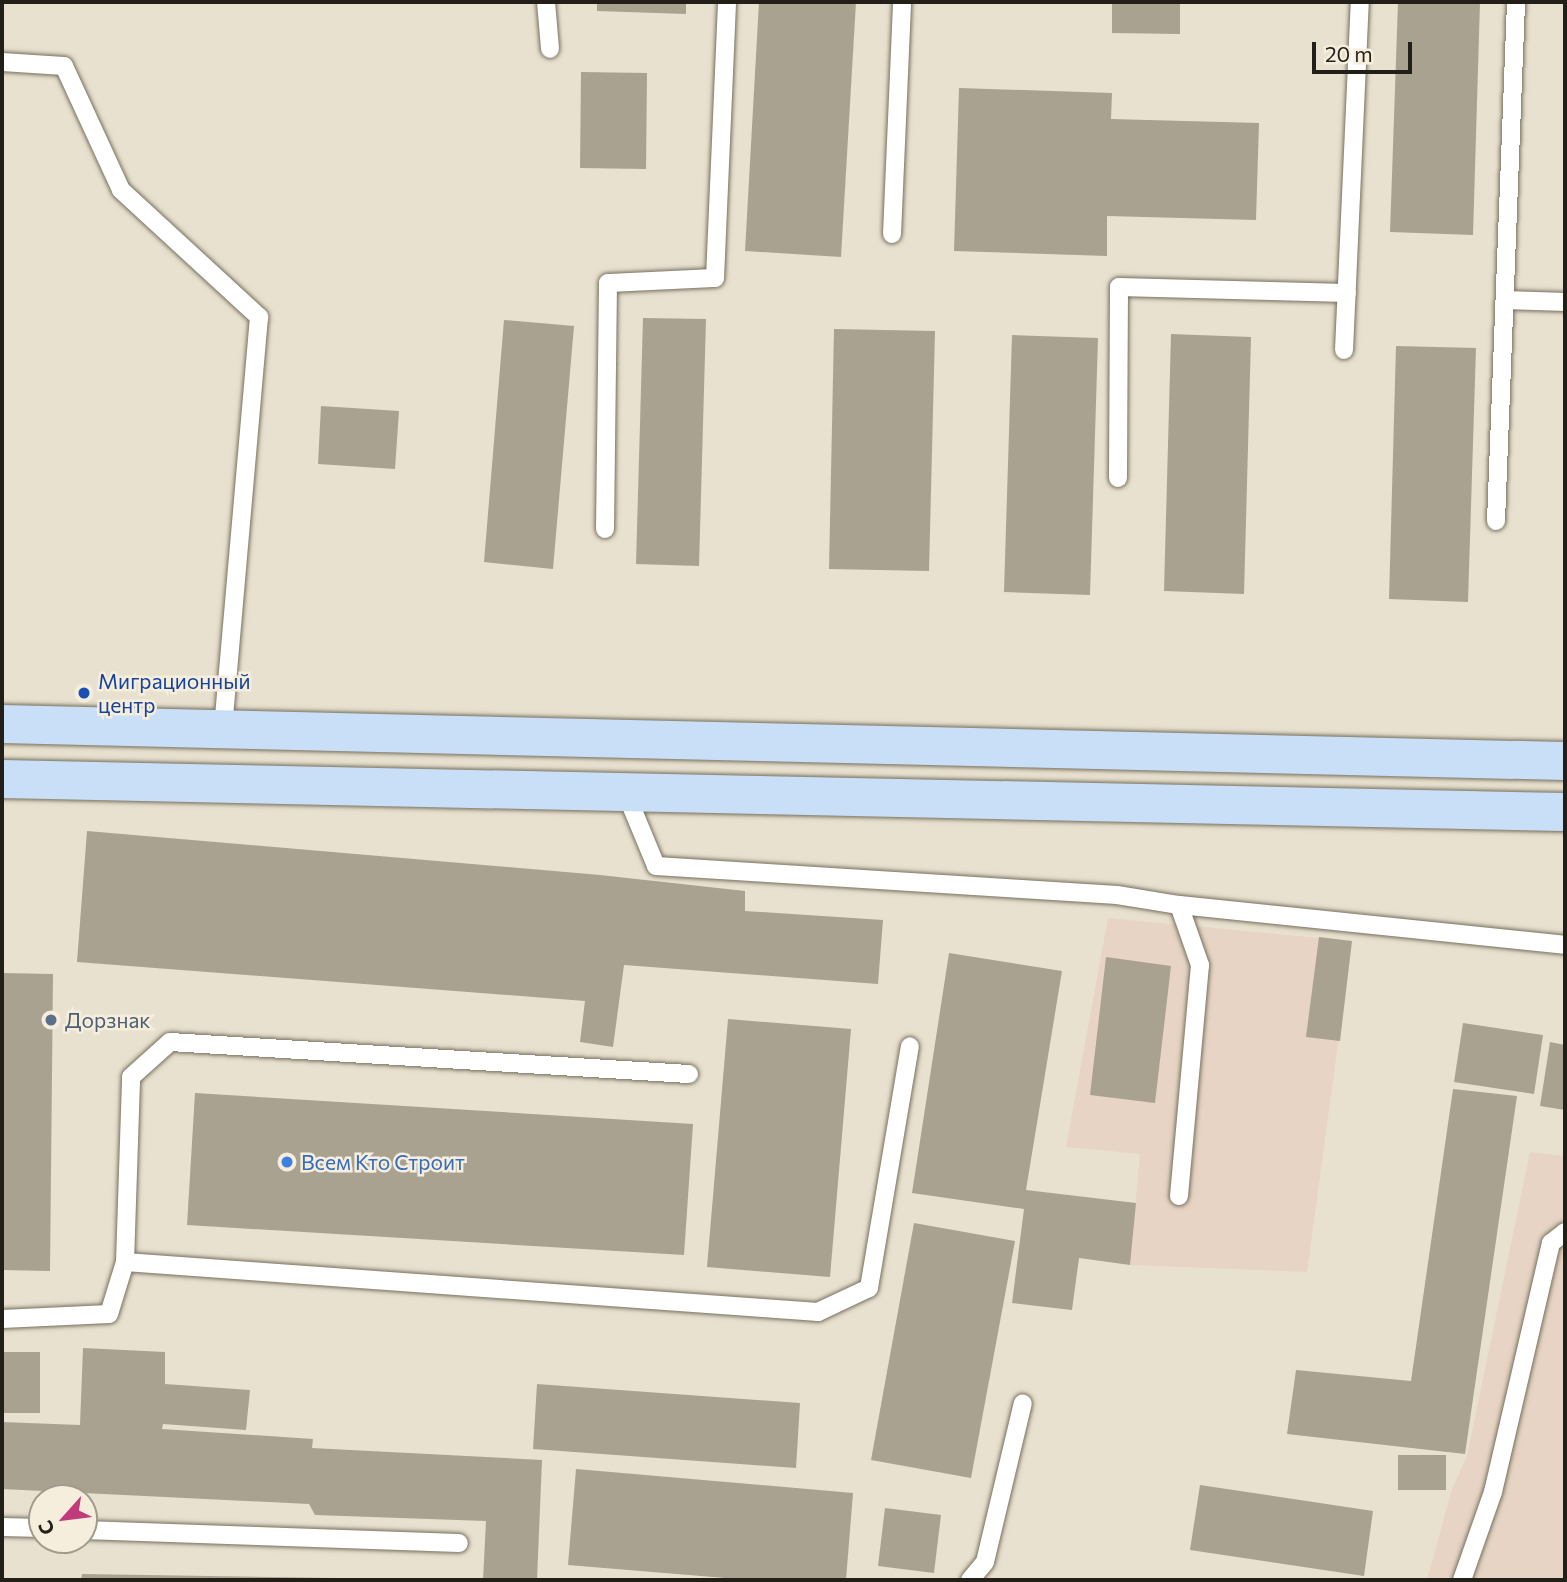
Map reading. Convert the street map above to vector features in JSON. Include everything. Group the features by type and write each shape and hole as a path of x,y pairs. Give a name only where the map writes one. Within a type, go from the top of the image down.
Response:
{"main road":[{"path":"2,724 1565,761"},
{"path":"2,779 1565,812"}],"lane":[{"path":"546,2 550,49"},
{"path":"605,529 608,283 715,278 727,2"},
{"path":"892,234 902,2"},
{"path":"1344,350 1360,2"},
{"path":"1496,521 1517,2"},
{"path":"2,62 64,66 121,190 259,317 223,730"},
{"path":"1118,478 1119,287 1347,293"},
{"path":"1506,300 1565,302"},
{"path":"625,791 656,866 1117,895 1179,905 1565,945"},
{"path":"1179,905 1200,965 1179,1196"},
{"path":"2,1319 109,1314 125,1262 131,1077 170,1042 689,1074"},
{"path":"125,1262 818,1312 869,1288 910,1046"},
{"path":"1462,1580 1493,1492 1551,1243 1565,1232"},
{"path":"970,1580 985,1562 1023,1403"},
{"path":"2,1527 28,1528"},
{"path":"98,1530 459,1543"}],"shaded area":[{"path":"1108,918 1352,941 1307,1272 1130,1265 1140,1154 1066,1147"},
{"path":"1530,1152 1565,1156 1565,1580 1427,1580 1452,1489 1467,1456"}],"building":[{"path":"597,2 686,2 686,14 597,11"},
{"path":"759,2 856,2 841,257 745,251"},
{"path":"1112,2 1180,2 1180,34 1112,33"},
{"path":"1398,2 1480,2 1473,235 1390,232"},
{"path":"581,72 647,73 646,169 580,168"},
{"path":"959,88 1112,93 1111,119 1259,123 1256,220 1107,216 1107,256 954,251"},
{"path":"643,318 706,319 699,566 636,564"},
{"path":"504,320 574,326 553,569 484,562"},
{"path":"834,329 935,331 929,571 829,569"},
{"path":"1171,334 1251,337 1244,594 1164,591"},
{"path":"1012,335 1098,338 1090,595 1004,592"},
{"path":"1396,346 1476,348 1468,602 1389,599"},
{"path":"321,406 399,411 395,469 318,464"},
{"path":"87,831 600,875 745,891 745,911 883,920 878,984 624,965 613,1047 580,1042 585,1001 77,962"},
{"path":"1319,937 1352,941 1340,1041 1306,1037"},
{"path":"949,953 1062,971 1026,1190 1136,1203 1130,1265 1079,1258 1072,1310 1012,1303 1024,1209 912,1193"},
{"path":"1106,957 1171,966 1155,1103 1090,1095"},
{"path":"2,973 53,974 50,1271 2,1270"},
{"path":"728,1019 851,1029 830,1277 707,1267"},
{"path":"1463,1023 1543,1035 1534,1094 1454,1082"},
{"path":"1550,1042 1565,1045 1565,1110 1540,1106"},
{"path":"1453,1089 1517,1096 1465,1454 1287,1434 1296,1370 1411,1381"},
{"path":"195,1093 693,1124 684,1255 187,1225"},
{"path":"914,1223 1015,1241 971,1478 871,1460"},
{"path":"83,1348 165,1352 165,1384 250,1390 246,1430 163,1424 162,1429 313,1439 312,1448 542,1460 537,1580 483,1580 486,1521 315,1515 309,1504 98,1494 98,1484 28,1484 28,1490 2,1489 2,1422 80,1425"},
{"path":"2,1352 40,1352 40,1413 2,1413"},
{"path":"537,1384 800,1403 796,1468 533,1449"},
{"path":"1398,1455 1446,1455 1446,1490 1398,1490"},
{"path":"576,1469 853,1493 846,1580 749,1580 568,1565"},
{"path":"1200,1485 1373,1511 1364,1576 1190,1550"},
{"path":"885,1508 941,1515 934,1573 878,1566"},
{"path":"82,1574 336,1578 336,1580 81,1580"}],"place":[{"name":"Миграционный центр","path":"84,693"},
{"name":"Дорзнак","path":"51,1020"},
{"name":"Всем Кто Строит","path":"287,1162"}]}
